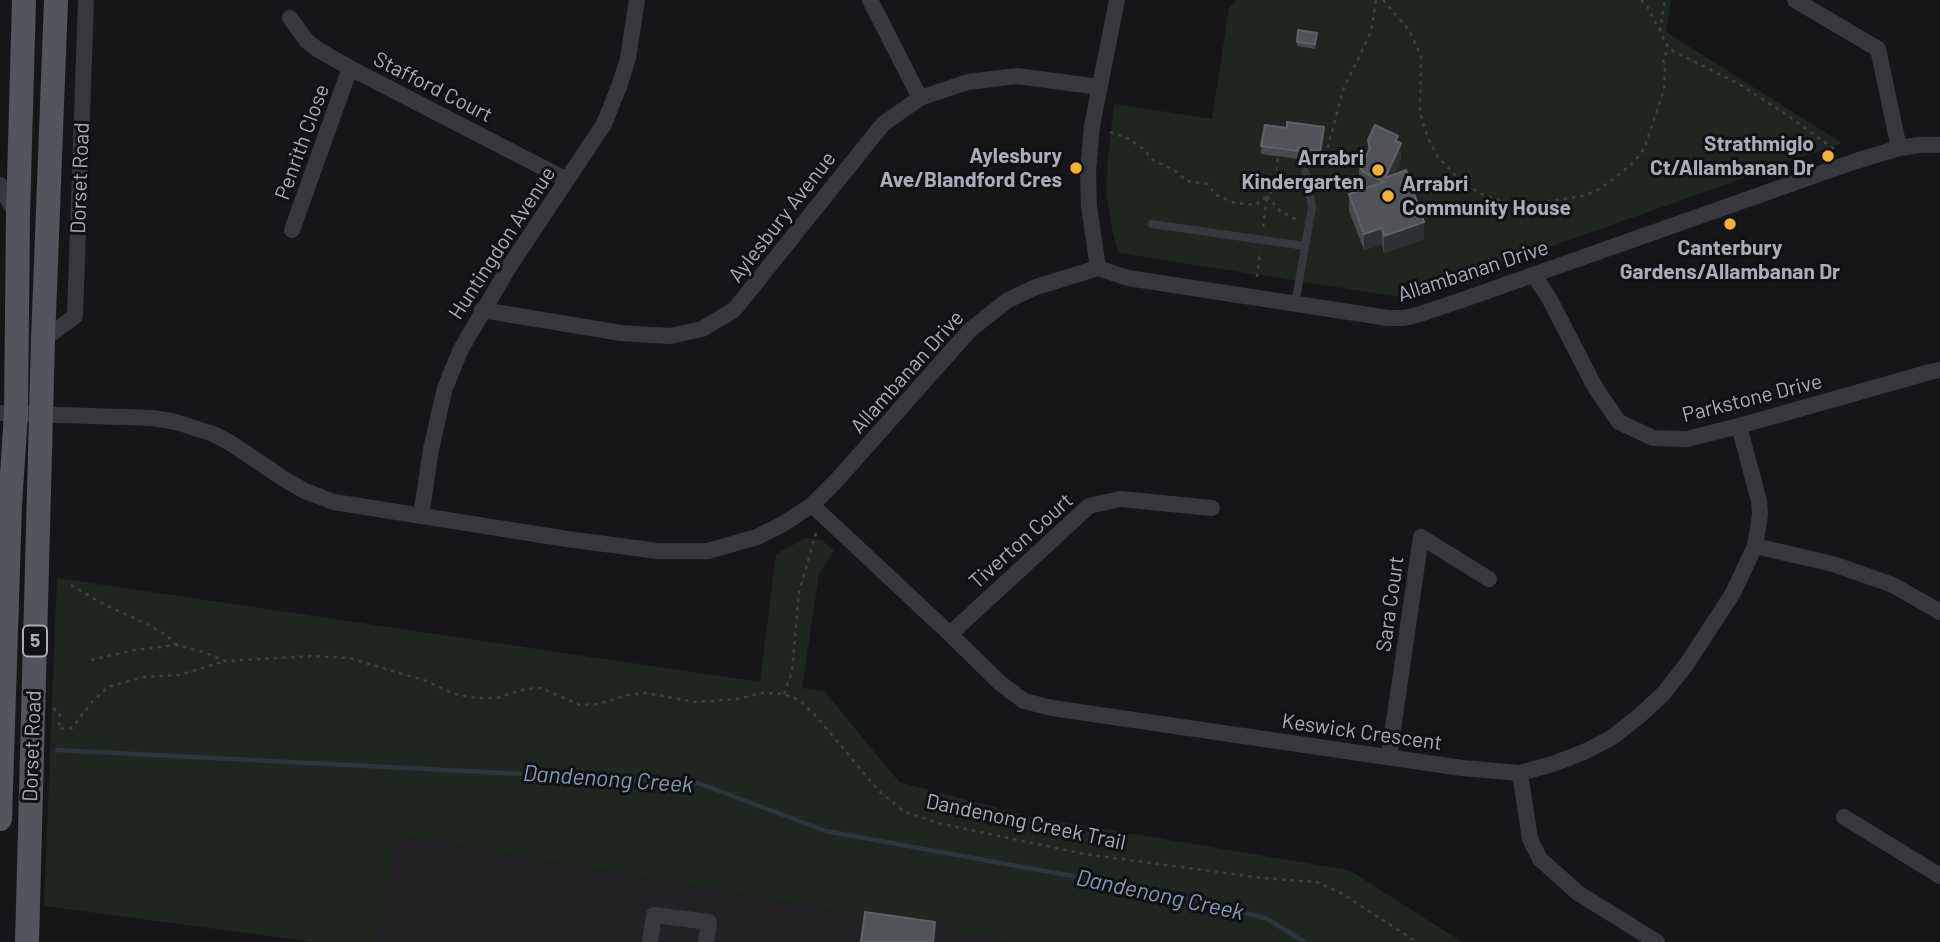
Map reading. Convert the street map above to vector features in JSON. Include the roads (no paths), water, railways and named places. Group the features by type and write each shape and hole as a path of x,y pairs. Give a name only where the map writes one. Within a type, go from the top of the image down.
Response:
{"main road":[{"name":"Dorset Road","path":"0,819 8,365 18,216 24,0"},
{"name":"Dorset Road","path":"27,942 43,340 56,0"}],"street":[{"name":"Dorset Road","path":"43,340 75,316 86,0"},
{"name":"Huntingdon Avenue","path":"421,516 430,449 444,388 482,310 604,124 628,58 637,0"},
{"path":"870,0 920,98"},
{"path":"1098,268 1089,206 1088,172 1092,126 1117,0"},
{"path":"1795,0 1878,49 1899,148"},
{"name":"Stafford Court","path":"290,18 307,41 317,49 568,180"},
{"name":"Penrith Close","path":"292,230 350,68"},
{"name":"Aylesbury Avenue","path":"482,310 621,333 670,336 702,330 734,310 883,124 920,98 968,82 1017,76 1099,87"},
{"name":"Allambanan Drive","path":"8,414 153,418 176,422 229,442 305,491 334,502 658,551 708,551 757,537 813,505 970,330 1008,300 1036,287 1098,268 1128,278 1388,318 1404,318 1428,312 1899,148 1940,145"},
{"path":"0,185 18,216"},
{"name":"Parkstone Drive","path":"1534,275 1550,300 1596,389 1619,422 1653,438 1687,439 1940,370"},
{"name":"Keswick Crescent","path":"813,505 1000,683 1024,701 1052,708 1462,768 1520,773 1584,752 1611,738 1637,718 1663,694 1686,665 1733,593 1755,546 1759,527 1759,501 1739,426"},
{"name":"Tiverton Court","path":"950,634 1089,506 1120,499 1212,508"},
{"name":"Sara Court","path":"1389,756 1421,537 1489,579"},
{"path":"1755,546 1833,564 1893,585 1940,612"},
{"path":"1520,773 1530,839 1540,859 1578,893 1657,942"},
{"path":"1844,817 1940,876"},
{"path":"650,942 654,915 709,922 706,942"}],"lane":[{"path":"1295,304 1312,208 1305,172"},
{"path":"1152,224 1305,246"}],"waterway":[{"name":"Dandenong Creek","path":"57,750 698,783 826,831 1159,892 1266,918 1304,942"}],"place":[{"name":"Strathmiglo Ct/Allambanan Dr","path":"1828,156"},
{"name":"Aylesbury Ave/Blandford Cres","path":"1076,168"},
{"name":"Arrabri Kindergarten","path":"1378,170"},
{"name":"Arrabri Community House","path":"1388,196"},
{"name":"Canterbury Gardens/Allambanan Dr","path":"1730,224"}]}
